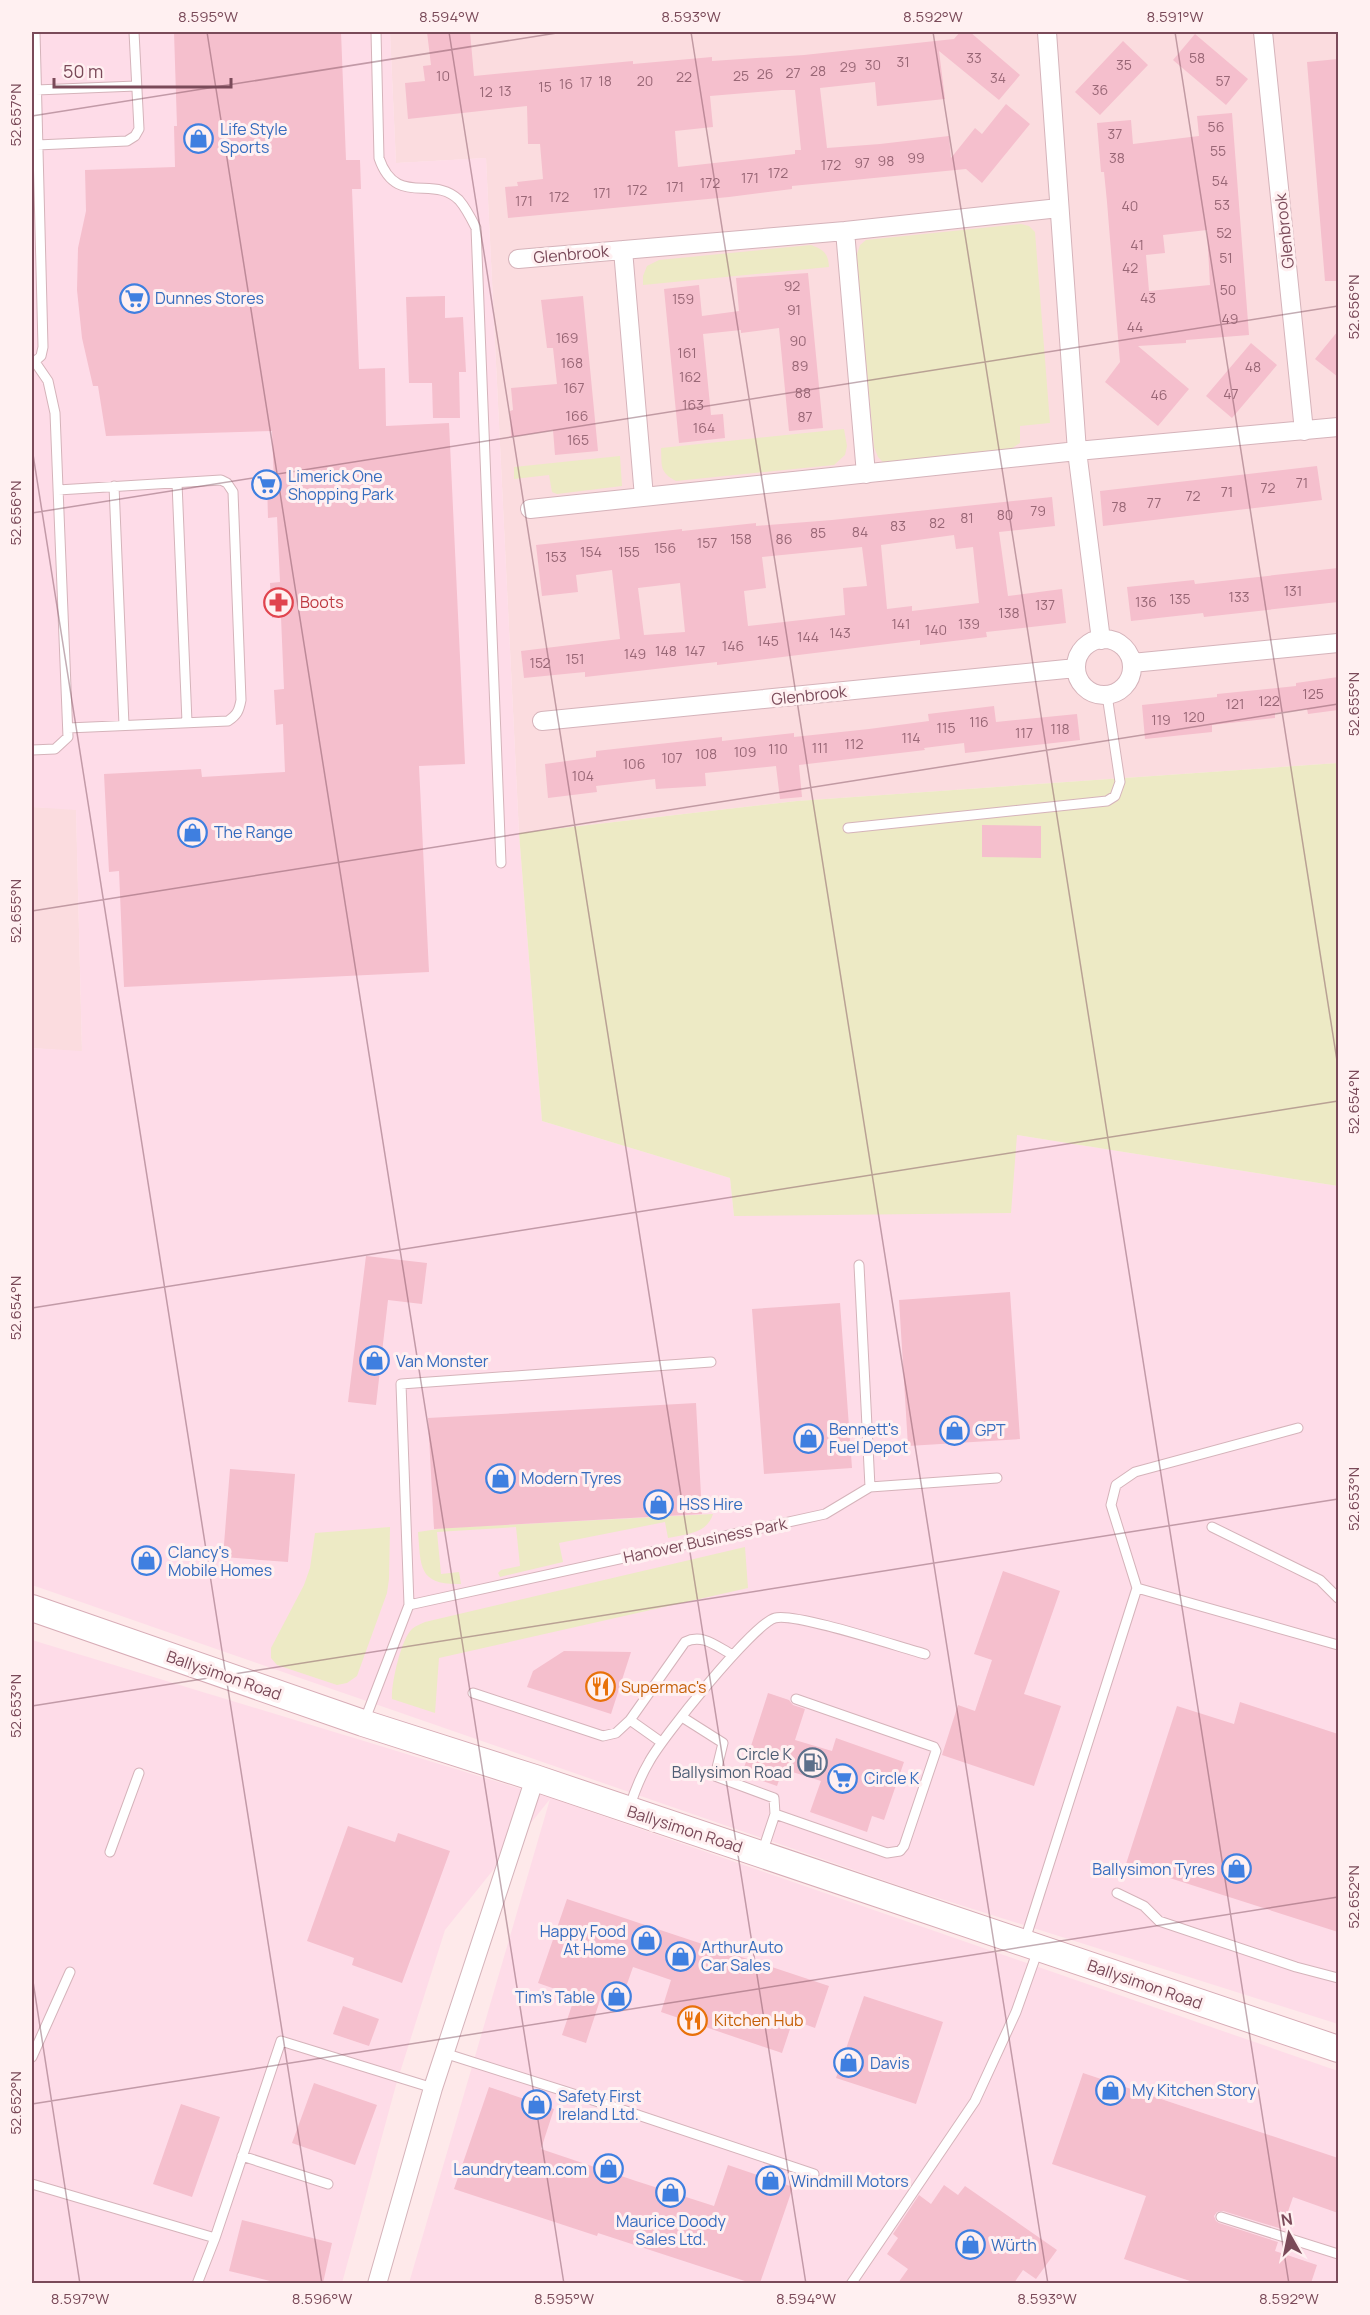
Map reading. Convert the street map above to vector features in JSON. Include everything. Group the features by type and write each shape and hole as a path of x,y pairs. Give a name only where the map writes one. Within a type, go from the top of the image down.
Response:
{"main road":[{"name":"Ballysimon Road","path":"32,1608 363,1723 535,1778 1338,2049"}],"street":[{"path":"1047,32 1077,451 1101,640"},
{"name":"Glenbrook","path":"1263,32 1305,430"},
{"name":"Glenbrook","path":"518,259 845,231 1059,208"},
{"path":"845,231 866,474"},
{"name":"Glenbrook","path":"623,250 644,497"},
{"path":"530,509 1077,451 1338,427"},
{"path":"1101,640 1109,640 1124,648 1132,663 1129,680 1116,693 1107,695 1091,692 1084,687 1076,668 1079,654 1085,647 1101,640"},
{"path":"1132,663 1338,644"},
{"name":"Glenbrook","path":"542,721 1076,668"},
{"path":"377,2283 433,2088 535,1778"}],"lane":[{"path":"32,750 55,749 68,737 55,412 48,381 33,363 41,356 43,347 42,307 36,254 37,145 34,32"},
{"path":"37,145 128,141 135,136 139,129 134,32"},
{"path":"376,32 379,158 384,172 396,184 444,192 458,199 476,228 501,863"},
{"path":"36,90 136,86"},
{"path":"32,308 42,307"},
{"path":"58,490 221,480 227,483 233,492 240,710 228,721 68,728"},
{"path":"177,483 187,722"},
{"path":"114,486 124,725"},
{"path":"848,828 1107,801 1115,796 1120,782 1107,695"},
{"path":"859,1265 870,1487"},
{"path":"363,1723 410,1605 401,1384 711,1362"},
{"path":"851,2283 975,2101 1016,2012 1031,1946 1137,1588 1111,1505 1116,1485 1135,1472 1298,1428"},
{"name":"Hanover Business Park","path":"410,1605 825,1514 870,1487 997,1478"},
{"path":"1212,1527 1320,1580 1338,1598"},
{"path":"1137,1588 1338,1645"},
{"path":"628,1811 649,1762 661,1742 733,1655 764,1623 775,1617 787,1617 926,1654"},
{"path":"473,1693 603,1736 616,1733 630,1719 685,1642 693,1638 702,1638 733,1655"},
{"path":"776,1814 887,1853 900,1851 904,1846 936,1750 934,1747 796,1699"},
{"path":"682,1717 723,1743 715,1776 774,1798 776,1814 761,1854"},
{"path":"630,1719 661,1742"},
{"path":"111,1852 139,1773"},
{"path":"1117,1893 1144,1906 1159,1921 1296,1967 1338,1978"},
{"path":"32,2057 70,1972"},
{"path":"196,2283 215,2238 281,2041 433,2088"},
{"path":"444,2054 605,2104 814,2174"},
{"path":"242,2156 328,2184"},
{"path":"32,2184 215,2238"},
{"path":"1221,2217 1338,2254"}],"shaded area":[{"path":"32,32 390,32 396,163 486,158 519,833 542,1121 730,1178 734,1216 1017,1135 1338,1186 1338,2024 903,1887 32,1585 32,1048 82,1051 76,810 32,807"},
{"path":"390,32 1338,32 1338,763 797,801 519,833 486,158 396,163"},
{"path":"1021,224 1029,226 1035,232 1050,423 1020,426 1020,443 1009,450 884,463 878,457 874,447 856,257 860,245 866,240"},
{"path":"811,245 824,253 828,258 829,267 643,285 643,276 647,266 659,260"},
{"path":"844,429 847,446 845,455 834,465 676,481 667,475 662,464 661,448"},
{"path":"620,456 622,486 557,494 552,492 549,475 514,479 514,467"},
{"path":"1338,763 1338,1186 1017,1135 1011,1213 734,1216 730,1178 542,1121 519,833 797,801"},
{"path":"32,807 76,809 82,1052 32,1048"},
{"path":"713,1514 706,1526 701,1529 668,1538 665,1522 559,1543 563,1562 500,1577 498,1573 501,1570 520,1566 516,1527 437,1532 441,1574 459,1572 461,1584 437,1581 429,1577 424,1572 420,1555 418,1532 445,1528"},
{"path":"390,1527 387,1593 357,1676 347,1683 337,1685 277,1665 271,1658 271,1648 304,1585 310,1568 315,1533"},
{"path":"745,1547 748,1588 439,1658 435,1713 392,1699 395,1673 404,1642 412,1629 425,1622"},
{"path":"32,1640 551,1798 1338,2071 1338,2283 409,2283 550,1799 445,1930 396,2085 342,2283 32,2283"}],"building":[{"path":"174,32 341,32 346,160 360,160 361,189 352,189 359,369 385,368 386,426 449,423 465,764 419,766 429,972 124,987 119,871 109,872 104,774 201,769 202,777 285,772 283,724 276,725 274,690 284,689 281,617 272,618 270,583 280,582 277,517 268,518 267,483 274,482 272,431 106,436 98,386 93,386 82,338 77,290 78,248 86,211 85,170 175,167 174,126 177,126"},
{"path":"427,32 470,32 474,76 633,61 633,64 712,57 712,61 804,55 954,39 960,32 970,32 1020,75 999,100 939,51 945,99 877,106 875,82 820,88 827,148 949,136 951,158 975,128 982,134 1006,104 1030,124 982,183 966,169 792,186 792,189 729,197 508,218 505,187 518,186 517,182 543,179 540,144 528,144 527,106 408,119 405,83 425,81 423,66 431,65","holes":["795,90 801,150 795,150 795,154 678,167 675,131 713,127 710,96"]},
{"path":"1195,34 1248,79 1226,105 1173,60"},
{"path":"1123,41 1148,65 1100,115 1075,92"},
{"path":"1338,59 1338,281 1325,281 1307,62"},
{"path":"1232,113 1249,335 1138,346 1189,389 1158,426 1105,382 1120,362 1107,202 1104,172 1101,172 1097,123 1131,120 1133,144 1199,136 1197,116","holes":["1207,230 1210,285 1149,291 1146,255 1165,253 1163,235"]},
{"path":"808,273 823,428 789,431 779,328 741,333 741,330 703,334 711,415 723,414 725,438 679,443 664,289 699,285 702,316 739,311 736,278"},
{"path":"445,296 445,318 463,317 466,372 459,372 460,418 433,418 432,383 409,383 406,297"},
{"path":"583,296 598,451 555,455 553,430 511,437 510,411 513,410 511,388 557,384 553,348 547,348 541,300"},
{"path":"1338,331 1338,377 1315,359"},
{"path":"1251,343 1277,365 1232,418 1206,396"},
{"path":"1317,466 1322,500 1103,526 1100,491"},
{"path":"1052,497 1055,526 999,532 1008,596 1062,589 1066,623 986,632 987,637 920,645 920,640 717,665 717,662 585,677 585,672 524,678 521,651 620,639 612,570 576,575 578,592 542,596 536,545 682,529 682,531 756,523 756,526","holes":["954,535 956,549 973,547 979,603 912,611 912,606 887,609 881,545","862,547 867,586 843,588 845,615 748,626 744,591 766,588 762,557","680,583 685,632 644,635 638,588"]},
{"path":"1338,568 1338,602 1204,617 1203,613 1131,621 1127,587 1194,580 1195,584"},
{"path":"1338,677 1338,710 1308,714 1307,709 1275,713 1275,718 1212,725 1212,732 1145,739 1142,705 1296,686 1296,683"},
{"path":"994,706 996,722 1077,714 1080,740 965,753 964,743 799,765 802,797 780,799 776,766 705,773 706,786 656,789 655,779 596,786 597,792 548,798 545,764 596,757 596,751 722,737 722,741 794,733 794,737 869,729 929,721 928,714"},
{"path":"982,825 1041,826 1041,858 982,857"},
{"path":"366,1256 427,1263 422,1304 388,1300 376,1405 348,1402"},
{"path":"1010,1292 1020,1439 908,1446 899,1300"},
{"path":"840,1303 852,1468 764,1474 752,1309"},
{"path":"696,1403 702,1514 434,1529 428,1418"},
{"path":"230,1469 295,1474 288,1562 223,1557"},
{"path":"1003,1571 1060,1591 1024,1694 1061,1706 1034,1786 942,1755 958,1705 975,1711 992,1660 974,1654"},
{"path":"564,1651 631,1652 611,1714 527,1687 533,1671"},
{"path":"768,1693 789,1700 793,1705 805,1709 795,1740 832,1751 836,1738 904,1762 884,1820 872,1816 867,1832 810,1812 821,1781 783,1769 777,1786 742,1774"},
{"path":"1240,1702 1338,1734 1338,1932 1126,1864 1177,1706 1234,1724"},
{"path":"348,1826 395,1842 398,1833 450,1851 402,1983 352,1965 354,1958 307,1941"},
{"path":"567,1899 829,1986 815,2028 793,2020 782,2053 661,2012 671,1980 633,1967 619,2007 600,2000 586,2043 562,2035 575,1996 538,1983"},
{"path":"864,1996 943,2022 916,2104 836,2078"},
{"path":"343,2006 379,2019 369,2046 333,2034"},
{"path":"1083,2073 1338,2158 1338,2213 1293,2197 1282,2229 1223,2211 1217,2212 1214,2216 1219,2223 1278,2242 1275,2251 1317,2265 1311,2283 1196,2283 1124,2259 1146,2196 1052,2164"},
{"path":"314,2083 377,2105 355,2165 292,2143"},
{"path":"489,2087 554,2109 541,2149 636,2181 714,2206 728,2165 793,2187 760,2283 751,2283 598,2233 597,2236 454,2189"},
{"path":"181,2104 220,2117 192,2197 153,2184"},
{"path":"944,2185 958,2195 965,2186 1057,2250 1036,2279 1023,2270 1014,2283 898,2283 908,2269 887,2254 898,2238 893,2234 919,2195 931,2204"},
{"path":"242,2220 332,2243 323,2283 278,2283 229,2271"}],"place":[{"name":"Life Style Sports","path":"199,138"},
{"name":"Dunnes Stores","path":"134,298"},
{"name":"Limerick One Shopping Park","path":"267,485"},
{"name":"Boots","path":"279,602"},
{"name":"The Range","path":"193,832"},
{"name":"Van Monster","path":"375,1361"},
{"name":"GPT","path":"954,1430"},
{"name":"Bennett's Fuel Depot","path":"808,1438"},
{"name":"Modern Tyres","path":"500,1478"},
{"name":"HSS Hire","path":"658,1504"},
{"name":"Clancy's Mobile Homes","path":"147,1561"},
{"name":"Supermac's","path":"600,1687"},
{"name":"Circle K Ballysimon Road","path":"813,1763"},
{"name":"Circle K","path":"843,1778"},
{"name":"Ballysimon Tyres","path":"1236,1869"},
{"name":"Happy Food At Home","path":"647,1940"},
{"name":"ArthurAuto Car Sales","path":"680,1956"},
{"name":"Tim's Table","path":"616,1997"},
{"name":"Kitchen Hub","path":"693,2020"},
{"name":"Davis","path":"849,2063"},
{"name":"My Kitchen Story","path":"1111,2090"},
{"name":"Safety First Ireland Ltd.","path":"537,2105"},
{"name":"Laundryteam.com","path":"608,2169"},
{"name":"Windmill Motors","path":"770,2181"},
{"name":"Maurice Doody Sales Ltd.","path":"671,2193"},
{"name":"Würth","path":"970,2245"}]}
